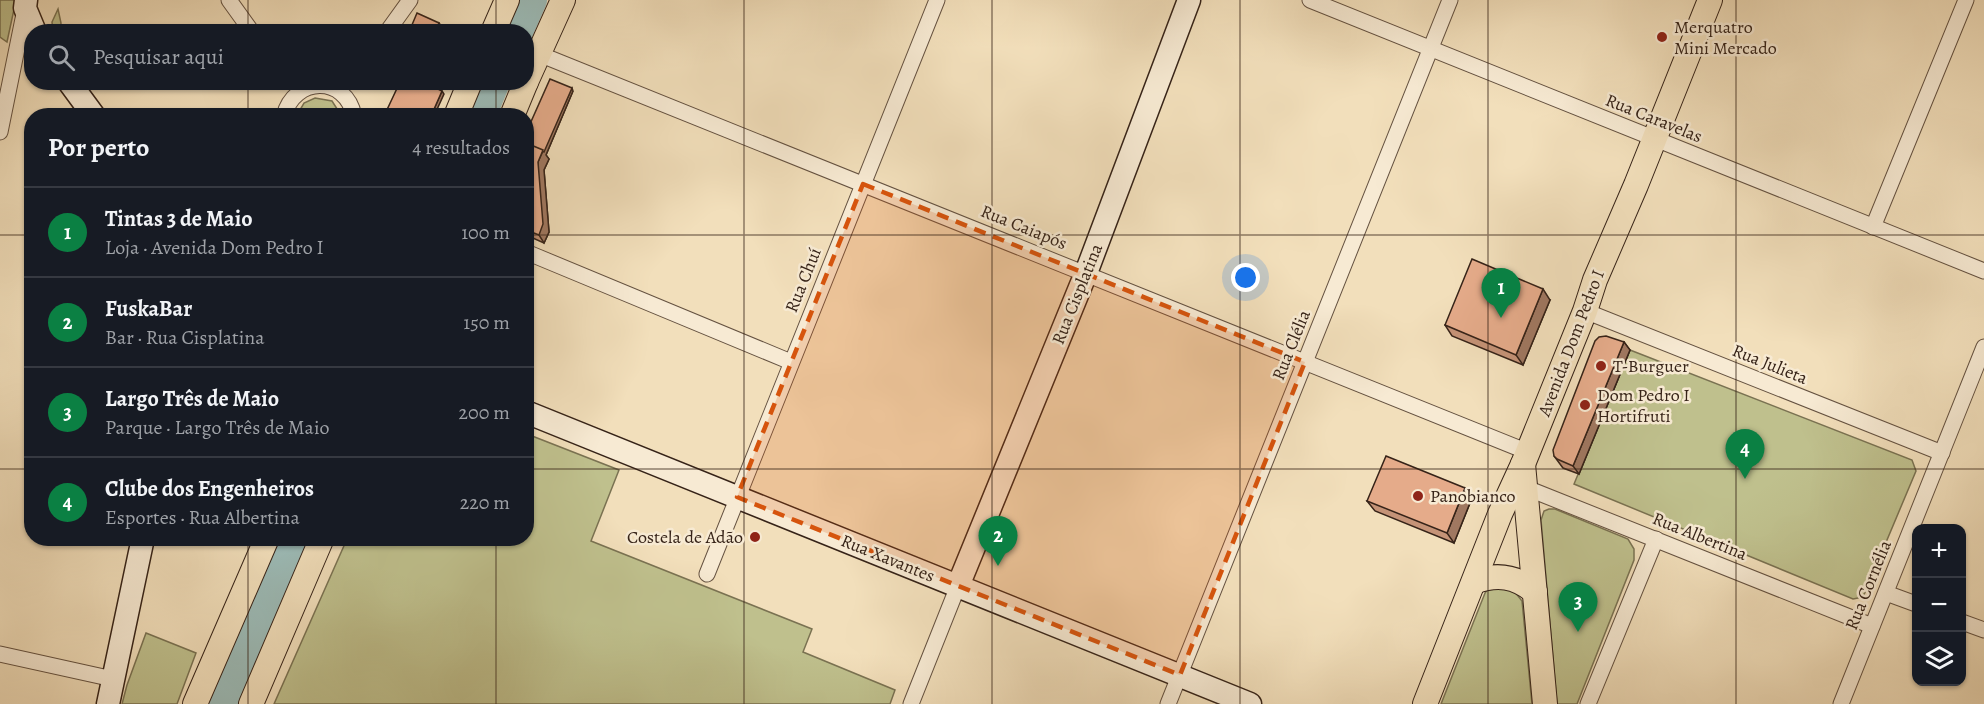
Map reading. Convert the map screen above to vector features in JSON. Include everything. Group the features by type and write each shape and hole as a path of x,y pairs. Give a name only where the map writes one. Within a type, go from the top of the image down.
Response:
{"main road":[{"path":"496,24 507,0"},
{"path":"534,65 563,0"},
{"name":"Avenida Dom Pedro I","path":"1545,704 1523,471 1585,311 1594,280 1710,0"},
{"path":"459,108 467,90"},
{"path":"515,108 523,90"},
{"path":"1425,704 1474,582 1523,471"},
{"path":"195,704 264,546"},
{"path":"251,704 319,546"},
{"path":"1474,582 1486,577 1506,577 1525,583 1535,592"}],"street":[{"path":"229,0 246,24"},
{"path":"393,24 410,0"},
{"name":"Rua Chuí","path":"707,574 937,0"},
{"name":"Rua Cisplatina","path":"958,586 1086,273 1189,0"},
{"name":"Rua Caravelas","path":"1310,0 1984,271"},
{"name":"Rua Clélia","path":"1168,704 1450,0"},
{"path":"1873,227 1966,0"},
{"path":"28,3 33,24"},
{"path":"0,132 28,3"},
{"name":"Rua Caiapós","path":"539,54 1305,362 1523,471"},
{"path":"75,90 88,108"},
{"path":"286,108 291,90"},
{"path":"346,90 351,108"},
{"path":"534,255 791,362"},
{"name":"Rua Julieta","path":"1585,311 1941,453"},
{"name":"Rua Cornélia","path":"1841,704 1984,347"},
{"name":"Rua Xavantes","path":"534,415 1250,704"},
{"name":"Rua Albertina","path":"1523,471 1656,539 1872,626"},
{"path":"1588,704 1656,539"},
{"path":"108,704 141,546"},
{"path":"910,704 958,586"},
{"path":"1886,593 1912,602"},
{"path":"1966,623 1984,630"},
{"path":"0,654 113,679"}],"highlighted area":[{"path":"863,184 1305,362 1180,675 737,497"}],"green space":[{"path":"0,0 16,0 7,42 0,37"},
{"path":"58,9 61,24 52,24"},
{"path":"315,98 332,101 336,108 301,108 304,103"},
{"path":"1630,350 1912,460 1916,471 1863,597 1853,599 1574,484"},
{"path":"534,437 619,470 591,541 812,629 803,652 895,690 890,704 274,704 344,546 534,546"},
{"path":"1555,509 1628,539 1634,549 1634,560 1577,704 1557,704 1541,520 1544,511"},
{"path":"1511,587 1522,601 1532,704 1441,704 1485,593 1487,590"},
{"path":"146,633 196,653 177,704 122,704"}],"building":[{"path":"417,13 439,23 439,24 412,24"},
{"path":"550,79 572,88 544,152 534,147 534,115"},
{"path":"396,90 442,91 435,108 388,108"},
{"path":"534,146 543,150 538,162 543,224 539,235 534,233"},
{"path":"1472,259 1543,289 1516,355 1445,325"},
{"path":"1606,336 1624,342 1573,466 1557,459 1553,450 1595,341 1599,337"},
{"path":"1386,456 1465,488 1447,533 1367,501"}],"waterway":[{"path":"522,24 532,0"},
{"path":"484,108 492,90"},
{"path":"224,704 292,546"}],"place":[{"name":"Merquatro Mini Mercado","path":"1662,37"},
{"name":"Tintas 3 de Maio","path":"1501,318"},
{"name":"T-Burguer","path":"1601,366"},
{"name":"Dom Pedro I Hortifruti","path":"1585,405"},
{"name":"Clube dos Engenheiros","path":"1745,479"},
{"name":"Panobianco","path":"1418,496"},
{"name":"Costela de Adão","path":"755,537"},
{"name":"FuskaBar","path":"998,566"},
{"name":"Largo Três de Maio","path":"1578,632"}]}
